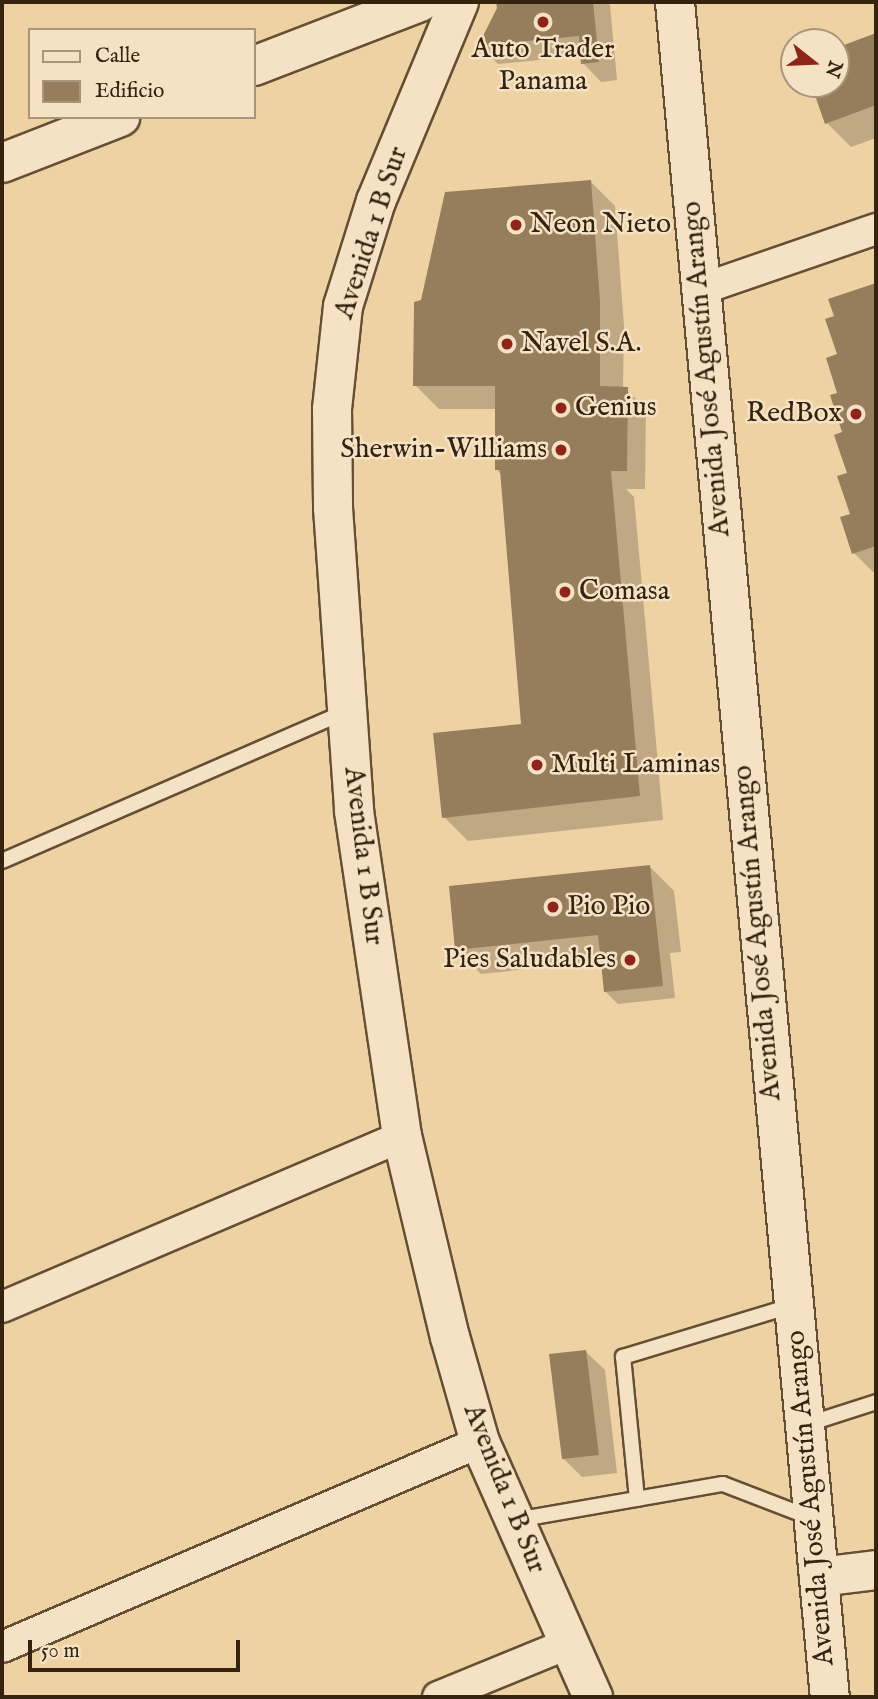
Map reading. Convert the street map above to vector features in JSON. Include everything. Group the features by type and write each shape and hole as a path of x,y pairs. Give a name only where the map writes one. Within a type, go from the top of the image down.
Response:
{"main road":[{"name":"Avenida 1 B Sur","path":"459,2 376,201 343,306 332,409 332,496 354,811 402,1136 450,1337 480,1442 593,1697"},
{"name":"Avenida José Agustín Arango","path":"679,4 699,290 830,1697"},
{"path":"256,65 403,8 406,23 419,38 426,57 425,80"},
{"path":"2,163 115,119"},
{"path":"819,1577 876,1570"}],"street":[{"path":"699,290 876,229"},
{"path":"2,1307 402,1136"},
{"path":"2,1647 480,1442"},
{"path":"438,1697 567,1643"}],"lane":[{"path":"2,861 347,711"},
{"path":"637,1499 623,1357 793,1306"},
{"path":"804,1425 876,1402"},
{"path":"516,1521 723,1484 813,1519"}],"building":[{"name":"Auto Trader Panama","path":"496,2 593,2 599,62 581,64 579,36 478,46 497,8"},
{"path":"876,33 876,105 825,124 816,98 850,98 850,43"},
{"path":"591,180 600,301 600,386 628,387 627,471 611,471 640,796 442,818 433,733 521,724 500,470 495,470 495,386 413,386 414,302 421,300 445,192"},
{"name":"RedBox","path":"876,283 876,546 852,554 840,517 850,514 837,476 847,473 834,435 842,432 830,395 837,393 826,358 837,354 825,319 834,316 828,299"},
{"name":"Pio Pio","path":"650,865 663,986 604,992 598,935 455,950 449,886"},
{"path":"586,1350 599,1455 562,1459 549,1354"}],"place":[{"name":"Auto Trader Panama","path":"543,22"},
{"name":"Neon Nieto","path":"516,225"},
{"name":"Navel S.A.","path":"507,344"},
{"name":"Genius","path":"561,408"},
{"name":"RedBox","path":"856,414"},
{"name":"Sherwin-Williams","path":"561,450"},
{"name":"Comasa","path":"565,592"},
{"name":"Multi Laminas","path":"537,765"},
{"name":"Pio Pio","path":"553,907"},
{"name":"Pies Saludables","path":"630,960"}]}
